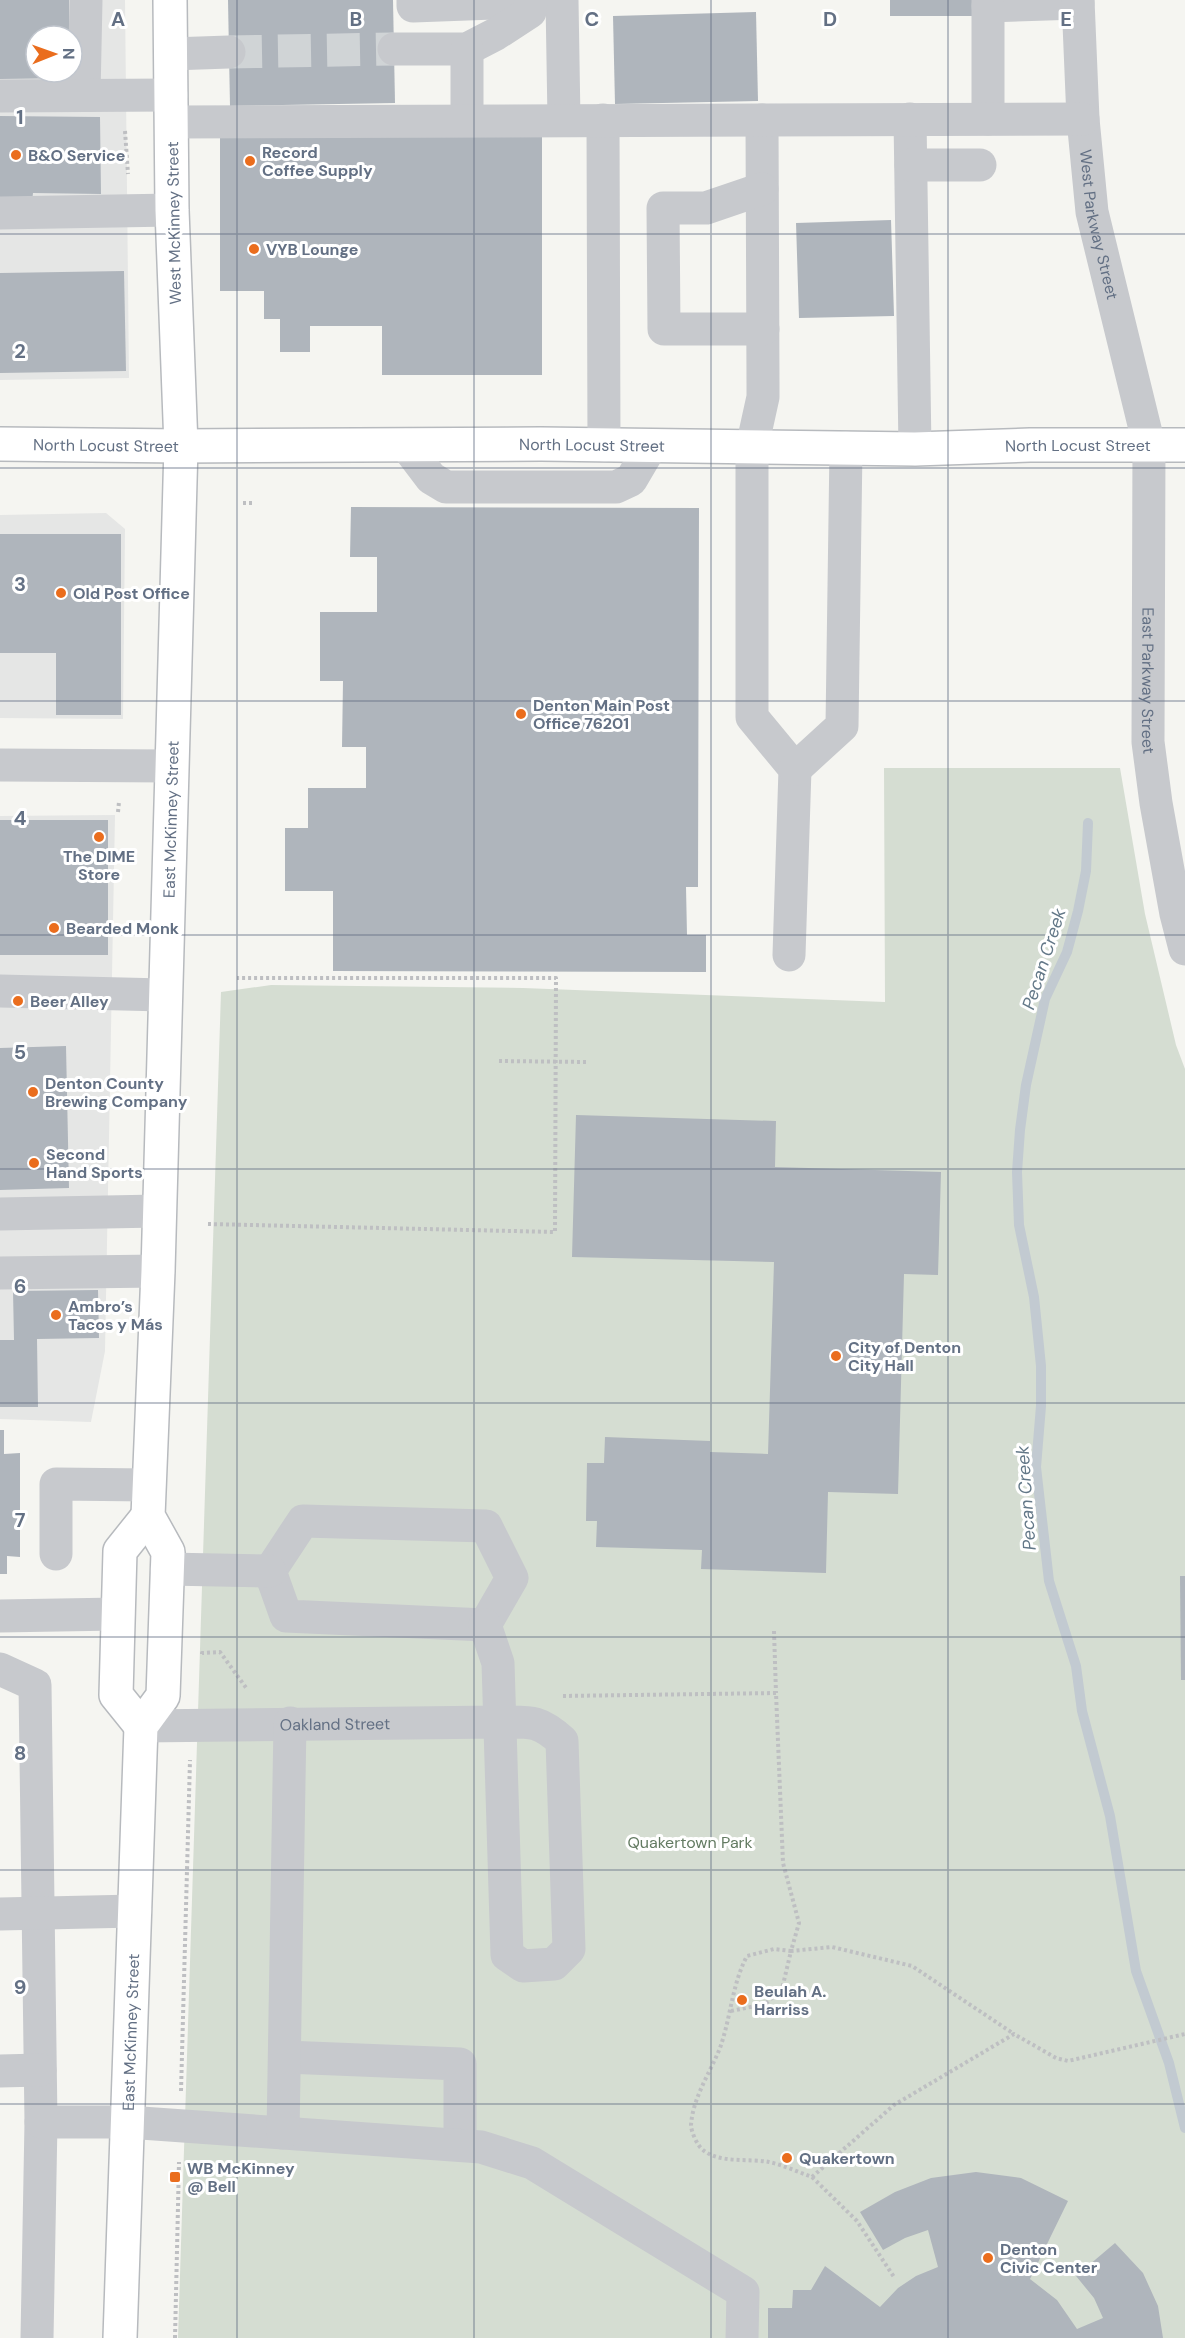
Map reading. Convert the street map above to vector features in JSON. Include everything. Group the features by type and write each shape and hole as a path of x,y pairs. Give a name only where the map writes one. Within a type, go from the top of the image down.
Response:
{"main road":[{"name":"West McKinney Street","path":"170,0 172,210 181,446"},
{"name":"North Locust Street","path":"0,444 603,445 915,449 1185,445"},
{"name":"East McKinney Street","path":"148,1501 158,1271 181,446"},
{"path":"148,1501 168,1552 164,1696 141,1726 116,1695 118,1614 120,1551 148,1501"},
{"name":"East McKinney Street","path":"120,2338 141,1726"}],"street":[{"path":"84,95 86,0"},
{"path":"413,0 413,6 494,3 504,0"},
{"path":"394,49 467,49 530,12 531,0"},
{"path":"562,0 564,120"},
{"path":"988,119 988,3 1078,2"},
{"name":"West Parkway Street","path":"1078,2 1083,119 1092,212 1149,445"},
{"path":"467,49 467,120"},
{"path":"171,54 229,52"},
{"path":"0,96 124,95 172,108 467,120 1083,119"},
{"path":"910,119 915,449"},
{"path":"603,120 603,445"},
{"path":"762,120 763,397 752,447 752,717 795,769 789,955"},
{"path":"911,165 980,165"},
{"path":"762,189 706,208 663,208 664,329 763,329"},
{"path":"0,213 172,210"},
{"path":"406,445 431,478 446,487 616,487 632,480 651,446"},
{"name":"East Parkway Street","path":"1149,445 1148,742 1156,803 1180,913"},
{"path":"795,769 843,726 846,448"},
{"path":"0,765 171,766"},
{"path":"1180,913 1185,949"},
{"path":"0,991 164,995"},
{"path":"0,1214 158,1211"},
{"path":"0,1273 158,1271"},
{"path":"56,1554 56,1484 148,1501"},
{"path":"270,1570 303,1521 486,1526 512,1578 485,1625 498,1663 513,1722 507,1955 523,1966 554,1964 569,1949 562,1741 546,1726 513,1722"},
{"path":"167,1569 270,1570"},
{"path":"270,1570 286,1616 485,1625"},
{"path":"0,1616 118,1614"},
{"path":"0,1669 35,1685 40,2070 37,2338"},
{"name":"Oakland Street","path":"141,1726 513,1722"},
{"path":"284,2133 290,1723"},
{"path":"0,1914 135,1911"},
{"path":"285,2057 460,2064 460,2145"},
{"path":"0,2071 40,2070"},
{"path":"40,2122 127,2122 481,2147 532,2163 743,2292 742,2338"}],"path":[{"path":"124,95 129,211"},
{"path":"243,503 252,503"},
{"path":"118,812 119,801"},
{"path":"208,1224 555,1232 556,978 237,978"},
{"path":"499,1061 588,1062"},
{"path":"774,1631 776,1693"},
{"path":"731,2011 765,2004 782,1989 791,1951 832,1947 912,1966 1014,2034"},
{"path":"1085,2057 1185,2034"},
{"path":"812,2177 857,2221 894,2277"}],"shaded area":[{"path":"0,0 125,0 129,378 0,380"},
{"name":"Old Post Office","path":"106,513 125,529 123,719 0,718 0,515"},
{"path":"115,815 105,1351 91,1422 0,1419 0,816"}],"green space":[{"name":"Quakertown Park","path":"884,768 1120,768 1145,914 1176,1045 1185,1069 1185,2338 178,2338 221,992 271,985 523,988 885,1002"}],"building":[{"path":"0,0 69,0 69,24 24,24 24,79 0,79"},
{"path":"228,0 393,0 395,103 230,106"},
{"path":"890,0 980,0 980,16 890,16"},
{"path":"756,12 758,101 615,104 613,16"},
{"path":"0,116 100,117 101,194 33,193 32,202 0,203"},
{"path":"542,135 542,375 382,375 382,326 310,326 310,352 280,352 280,319 264,319 264,291 220,291 220,136"},
{"path":"891,220 894,316 799,318 796,223"},
{"path":"124,271 126,371 0,373 0,273"},
{"name":"Denton Main Post Office 76201","path":"351,507 699,508 698,887 686,887 687,935 706,935 706,972 333,971 333,891 285,891 285,828 308,828 308,788 366,788 366,747 342,747 343,681 320,681 320,612 377,612 377,557 350,557"},
{"name":"Old Post Office","path":"0,534 121,534 121,715 56,715 56,653 0,653"},
{"path":"0,820 108,820 108,955 0,955"},
{"name":"Denton County Brewing Company","path":"66,1046 69,1188 0,1190 0,1048"},
{"name":"City of Denton City Hall","path":"576,1115 776,1121 775,1167 941,1172 938,1275 904,1274 898,1494 828,1492 826,1573 701,1569 702,1550 596,1547 597,1521 586,1521 587,1463 604,1463 605,1437 710,1441 710,1452 768,1454 774,1262 572,1257"},
{"name":"Ambro’s Tacos y Más","path":"98,1290 99,1338 37,1339 38,1407 0,1407 0,1340 14,1340 13,1291"},
{"path":"0,1430 4,1430 4,1454 20,1453 20,1557 7,1556 7,1574 0,1574"},
{"path":"1180,1576 1185,1576 1185,1680 1181,1680"},
{"name":"Denton Civic Center","path":"976,2172 1021,2178 1068,2201 1030,2279 1057,2300 1077,2329 1103,2318 1094,2298 1076,2276 1115,2243 1143,2273 1158,2306 1163,2338 768,2338 768,2308 792,2308 793,2290 811,2290 825,2266 880,2307 898,2288 916,2276 938,2267 928,2230 905,2238 883,2250 860,2212 895,2192 931,2178"}],"waterway":[{"name":"Pecan Creek","path":"1088,823 1086,871 1078,911 1067,952 1045,999 1026,1085 1020,1130 1017,1172 1019,1225 1034,1297 1041,1366 1041,1406 1036,1467 1049,1581 1076,1666 1082,1711 1110,1816 1136,1971 1169,2063 1185,2128"}],"tunnel":[{"path":"229,52 394,49"}],"place":[{"name":"B&O Service","path":"16,155"},
{"name":"Record Coffee Supply","path":"250,161"},
{"name":"VYB Lounge","path":"254,249"},
{"name":"Old Post Office","path":"61,593"},
{"name":"Denton Main Post Office 76201","path":"521,714"},
{"name":"The DIME Store","path":"99,837"},
{"name":"Bearded Monk","path":"54,928"},
{"name":"Beer Alley","path":"18,1001"},
{"name":"Denton County Brewing Company","path":"33,1092"},
{"name":"Second Hand Sports","path":"34,1163"},
{"name":"Ambro’s Tacos y Más","path":"56,1315"},
{"name":"City of Denton City Hall","path":"836,1356"},
{"name":"Beulah A. Harriss","path":"742,2000"},
{"name":"Quakertown","path":"787,2158"},
{"name":"WB McKinney @ Bell","path":"175,2177"},
{"name":"Denton Civic Center","path":"988,2258"}]}
